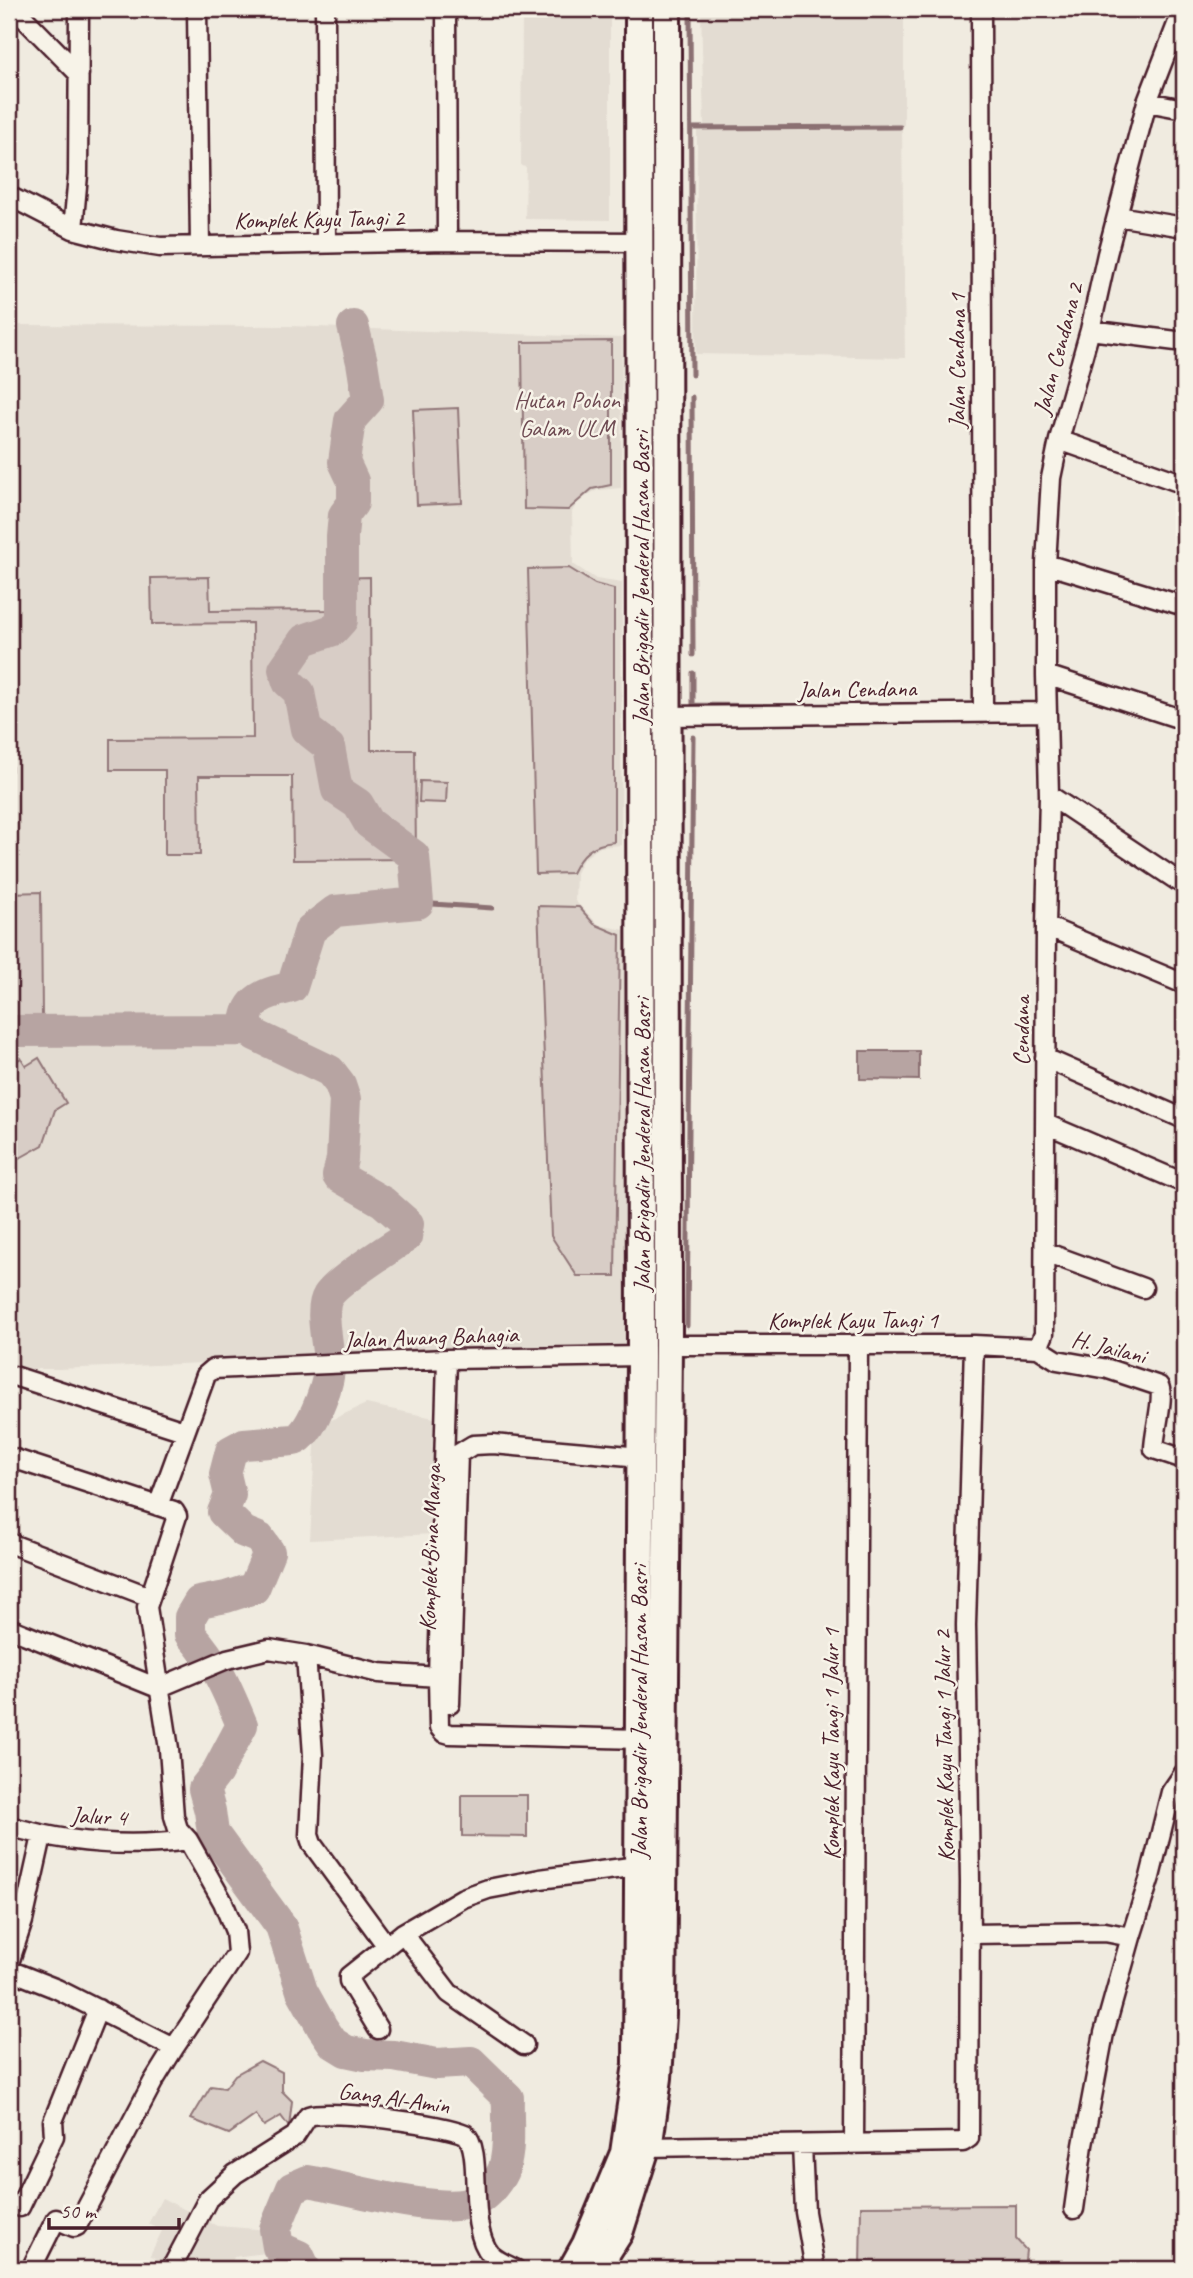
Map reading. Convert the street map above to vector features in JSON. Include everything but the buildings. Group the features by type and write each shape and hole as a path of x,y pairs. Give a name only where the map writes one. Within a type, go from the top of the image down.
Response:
{"highway":[{"name":"Jalan Brigadir Jenderal Hasan Basri","path":"596,2269 619,2233 646,2147 658,2078 638,1866 642,1356 639,9"},
{"name":"Jalan Brigadir Jenderal Hasan Basri","path":"572,2269 586,2244 624,2153 637,2064 650,2015 666,1608 667,9"},
{"path":"639,1606 666,1608"}],"street":[{"path":"15,9 79,74"},
{"path":"73,229 78,175 79,9"},
{"path":"197,9 200,246"},
{"path":"325,9 326,243"},
{"path":"446,9 447,241"},
{"name":"Jalan Cendana 1","path":"981,9 983,713"},
{"name":"Jalan Cendana 2","path":"1047,712 1048,512 1059,440 1090,330 1147,102 1183,9"},
{"path":"1147,102 1184,109"},
{"name":"Komplek Kayu Tangi 2","path":"9,197 73,229 160,247 447,241 640,242"},
{"path":"1117,216 1184,227"},
{"path":"1090,330 1184,342"},
{"path":"1153,338 1184,352"},
{"path":"1059,440 1184,484"},
{"path":"1046,564 1184,606"},
{"path":"1046,675 1184,720"},
{"name":"Jalan Cendana","path":"667,716 1047,712"},
{"name":"Cendana","path":"1038,1348 1044,1334 1049,795 1047,712"},
{"path":"1049,795 1184,885"},
{"path":"1046,926 1184,984"},
{"path":"1045,1058 1184,1119"},
{"path":"1046,1124 1184,1183"},
{"path":"1045,1252 1143,1288"},
{"name":"Komplek Kayu Tangi 1","path":"668,1345 858,1344 1038,1348"},
{"name":"Komplek Kayu Tangi 1 Jalur 1","path":"854,2144 858,1344"},
{"name":"Komplek Kayu Tangi 1 Jalur 2","path":"854,2144 963,2143 971,2133 966,1625 974,1345"},
{"name":"H. Jailani","path":"1038,1348 1058,1360 1108,1369 1159,1387 1163,1396 1154,1430 1154,1448 1184,1458"},
{"name":"Jalan Awang Bahagia","path":"184,1431 206,1375 213,1369 223,1367 447,1359 642,1356"},
{"path":"447,1359 439,1725 443,1732 450,1734 639,1739"},
{"path":"14,1376 184,1431 158,1506"},
{"name":"Komplek Bina Marga","path":"450,1704 458,1454 474,1445 493,1444 641,1457"},
{"path":"9,1457 174,1511 177,1521 147,1607 169,1749 174,1816 178,1829 188,1840 223,1902 235,1931 238,1947 237,1954 153,2082 77,2226 56,2219 31,2269"},
{"path":"9,1544 150,1597"},
{"path":"9,1628 159,1688 201,1668 269,1649 379,1673 438,1677"},
{"path":"306,1655 313,1755 309,1835 312,1844 386,1945"},
{"path":"1074,2208 1104,2033 1150,1877 1171,1792 1184,1773"},
{"name":"Jalur 4","path":"9,1826 42,1836 107,1843 164,1843 188,1840"},
{"path":"9,1963 23,1921 42,1836"},
{"path":"379,2029 349,1981 350,1975 403,1933 463,1898 488,1889 589,1871 638,1866"},
{"path":"970,1934 1105,1932 1131,1937"},
{"path":"403,1933 449,1993 524,2045"},
{"path":"9,1970 98,2009 174,2048"},
{"path":"20,2207 54,2136 53,2121 98,2009"},
{"name":"Gang Al-Amin","path":"171,2269 208,2199 235,2174 295,2136 305,2119 326,2113 462,2132 474,2147 478,2221 485,2246 496,2259 514,2269"},
{"path":"802,2144 806,2212 815,2269"},
{"path":"646,2147 854,2144"}],"shaded area":[{"path":"522,9 610,9 610,220 525,219 526,167 521,166"},
{"path":"701,9 904,9 904,126 704,127"},
{"path":"697,129 902,129 905,358 696,354"},
{"path":"9,325 289,326 622,338 621,488 591,493 577,503 572,512 573,564 596,579 622,583 621,845 600,847 583,859 576,873 575,901 599,925 625,930 627,1345 615,1353 349,1357 9,1369"},
{"path":"9,572 12,770 9,768"},
{"path":"860,1051 919,1051 919,1080 860,1079"},
{"path":"366,1404 434,1418 433,1534 310,1540 316,1427"},
{"path":"162,2198 217,2226 271,2230 274,2252 234,2257 230,2269 177,2269 150,2255 162,2231 148,2224"}],"green space":[{"name":"Hutan Pohon Galam ULM","path":"611,341 611,485 592,489 568,510 524,509 522,342"},
{"path":"458,408 462,503 417,505 413,410"},
{"path":"569,568 595,584 614,589 614,842 588,851 572,873 536,874 528,569"},
{"path":"209,577 210,611 329,610 329,578 370,577 371,750 415,750 416,859 293,860 292,776 199,776 200,855 165,855 165,770 110,770 110,739 253,738 252,623 152,624 151,578"},
{"path":"420,781 447,782 446,803 419,802"},
{"path":"41,892 42,1019 9,1020 9,893"},
{"path":"538,906 579,907 594,924 620,935 615,1276 577,1276 551,1236"},
{"path":"21,1058 26,1066 39,1058 66,1103 55,1110 43,1145 18,1159 9,1143 9,1066"},
{"path":"462,1795 527,1795 527,1837 462,1836"},
{"path":"260,2061 282,2072 282,2091 292,2101 289,2127 281,2116 264,2126 256,2115 229,2134 191,2119 211,2086 225,2088 235,2075"},
{"path":"1016,2205 1016,2239 1026,2250 1024,2269 860,2269 861,2206"}],"waterway":[{"path":"690,9 692,375"},
{"path":"691,128 900,127"},
{"path":"305,2269 299,2256 278,2247 275,2229 292,2188 308,2181 395,2200 463,2205 481,2198 497,2181 504,2168 508,2142 508,2098 471,2062 437,2064 346,2051 333,2043 322,2027 302,1991 281,1926 213,1833 204,1789 217,1772 242,1725 214,1666 190,1634 190,1617 199,1602 254,1588 269,1552 259,1538 244,1532 223,1512 230,1495 225,1474 231,1451 244,1444 293,1440 306,1431 321,1400 329,1371 324,1322 328,1296 352,1274 406,1237 408,1224 383,1202 338,1176 342,1159 345,1099 340,1084 330,1071 255,1035 246,1025 250,1008 255,1002 267,994 292,987 310,930 335,911 418,903 414,856 369,823 358,804 337,790 329,747 306,729 299,692 288,682 284,669 304,640 333,630 342,620 344,515 353,503 353,481 344,462 350,420 368,400 353,326"},
{"path":"692,397 693,655"},
{"path":"693,673 693,705 807,706"},
{"path":"687,1326 693,737"},
{"path":"418,903 492,908"},
{"path":"9,1031 250,1030"}]}
